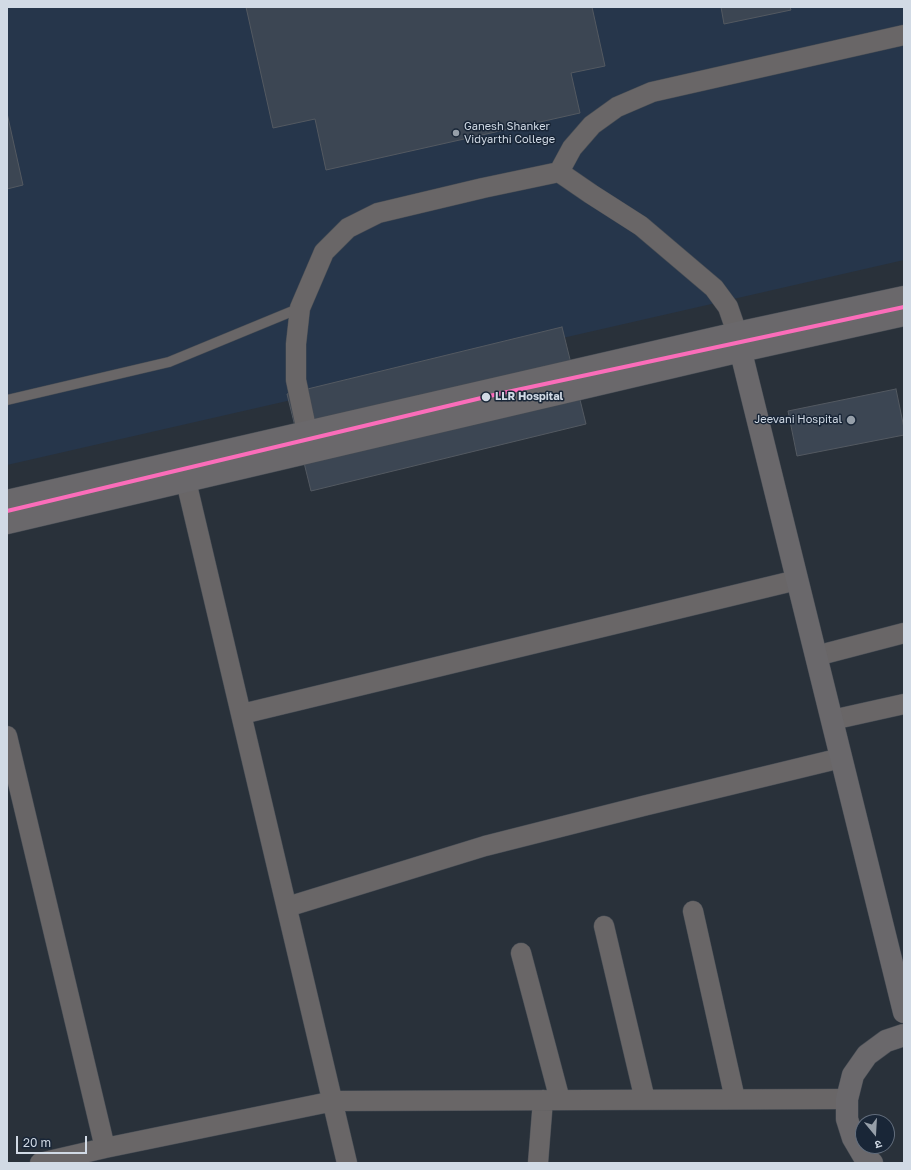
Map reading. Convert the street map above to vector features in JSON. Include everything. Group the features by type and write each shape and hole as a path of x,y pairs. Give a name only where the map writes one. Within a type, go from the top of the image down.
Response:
{"main road":[{"path":"7,523 186,481 739,342 904,297"},
{"path":"7,501 307,432 739,342 904,316"},
{"path":"739,342 904,1012"},
{"path":"43,492 50,513"},
{"path":"872,1163 863,1155 853,1138 847,1119 847,1099 853,1075 867,1055 886,1041 904,1035"}],"street":[{"path":"560,172 572,148 592,125 617,107 652,92 904,35"},
{"path":"307,432 296,380 296,344 300,308 324,252 348,228 378,213 483,188 560,172 641,226 714,288 728,307 739,342"},
{"path":"186,481 334,1101 347,1163"},
{"path":"242,714 797,580"},
{"path":"816,656 904,633"},
{"path":"832,720 904,704"},
{"path":"7,736 105,1148"},
{"path":"288,907 485,846 842,758"},
{"path":"693,911 735,1099"},
{"path":"604,926 645,1100"},
{"path":"521,953 552,1100 538,1163"},
{"path":"40,1163 105,1148 334,1101 847,1099"}],"lane":[{"path":"7,400 169,362 300,308"}],"shaded area":[{"name":"Ganesh Shanker Vidyarthi College","path":"7,7 904,7 904,260 7,465"}],"building":[{"path":"246,7 592,7 605,66 571,73 580,113 326,170 315,119 273,128"},
{"path":"721,7 790,7 791,10 724,24"},
{"path":"7,113 23,185 7,189"},
{"name":"LLR Hospital","path":"562,327 586,424 311,491 287,394"},
{"path":"896,389 904,435 797,456 788,411"}],"transit line":[{"path":"7,511 498,394 904,307"}],"place":[{"name":"Ganesh Shanker Vidyarthi College","path":"456,133"},
{"name":"LLR Hospital","path":"486,397"},
{"name":"Jeevani Hospital","path":"851,420"}]}
